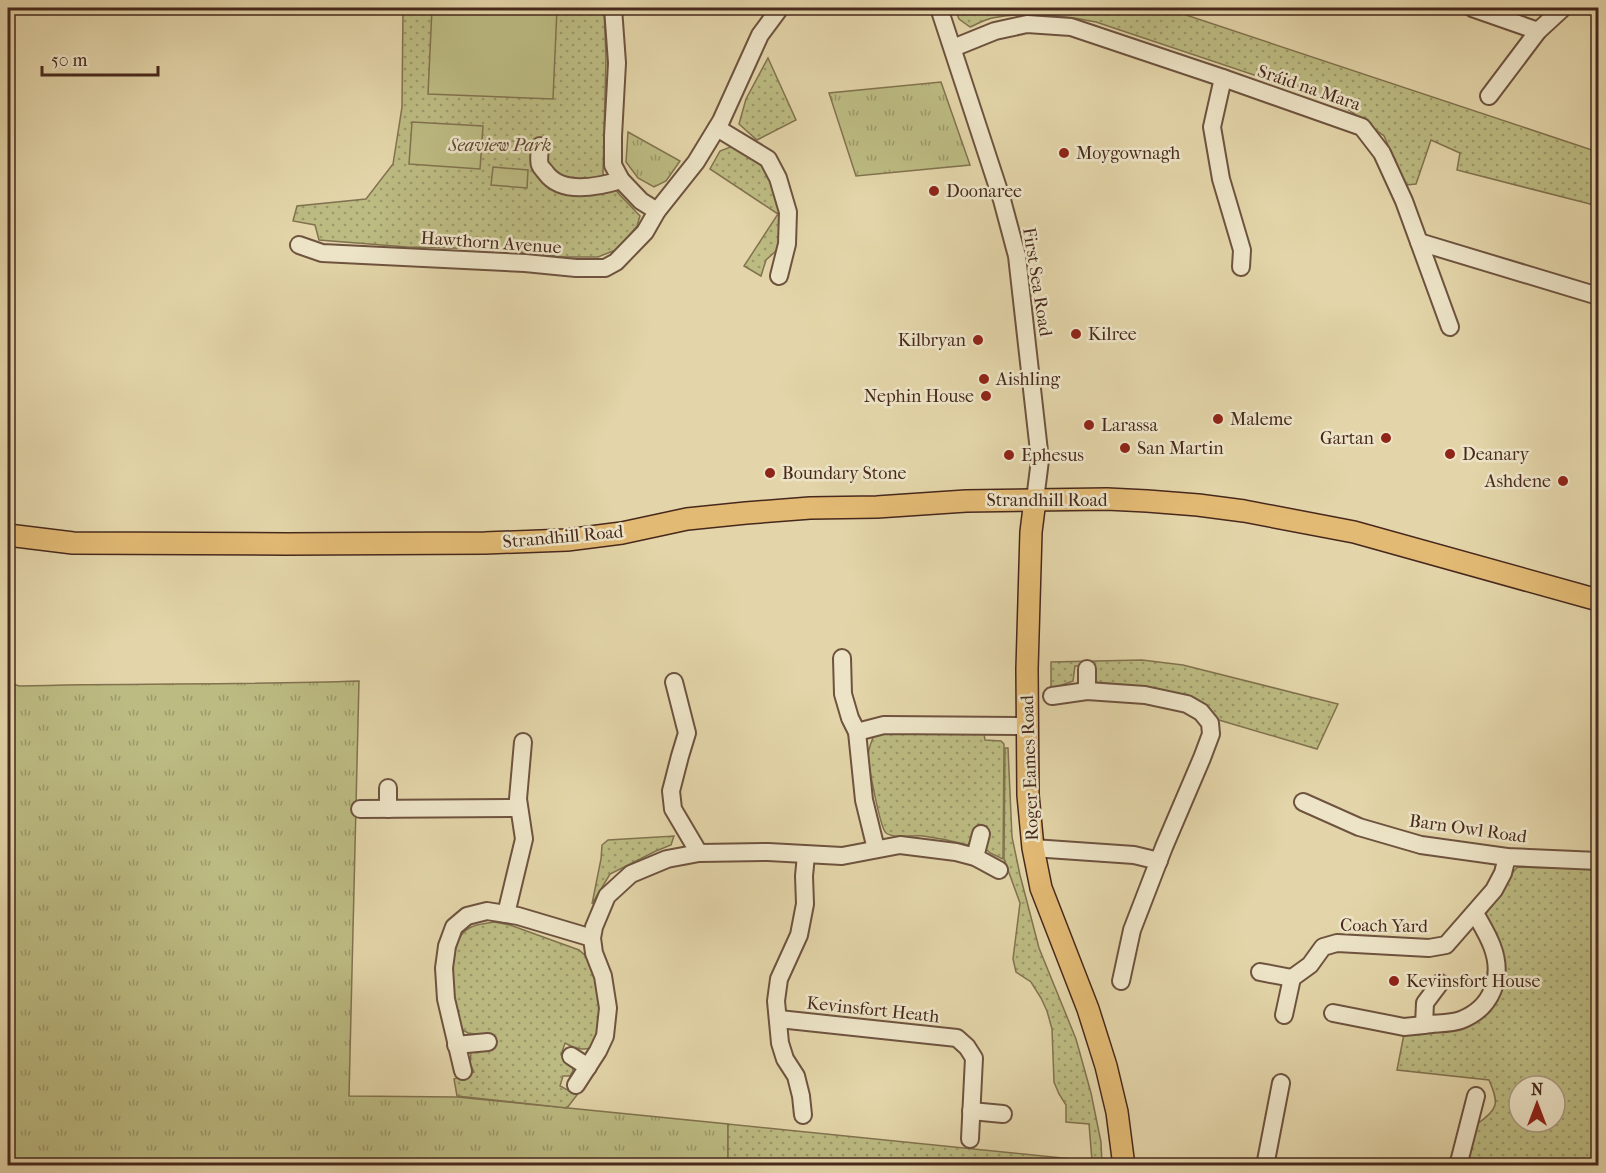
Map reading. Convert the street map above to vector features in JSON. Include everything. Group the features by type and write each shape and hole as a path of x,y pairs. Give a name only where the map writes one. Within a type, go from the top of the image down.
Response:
{"main road":[{"name":"Strandhill Road","path":"8,535 73,543 485,543 622,533 687,519 746,513 966,501 1107,499 1244,511 1364,535 1599,600"},
{"name":"Roger Eames Road","path":"1035,500 1031,532 1027,669 1028,795 1033,848 1041,888 1088,1009 1106,1066 1117,1112 1124,1166"}],"street":[{"path":"613,8 617,63 613,165 621,180 640,201 657,211 696,162 717,128 760,35 780,8"},
{"name":"First Sea Road","path":"939,8 1002,200 1017,256 1040,460 1035,500"},
{"path":"1472,8 1538,31"},
{"path":"1489,96 1538,31 1563,8"},
{"name":"Sráid na Mara","path":"953,48 995,31 1027,24 1071,27 1362,127 1382,153 1404,201 1450,327"},
{"path":"1223,78 1212,127 1221,178 1242,250 1240,267"},
{"path":"717,128 768,159 778,178 789,212 787,244 779,276"},
{"path":"540,146 540,165 549,178 555,182 574,187 600,186 621,180"},
{"name":"Hawthorn Avenue","path":"299,245 322,253 605,268 616,262 645,232 657,211"},
{"path":"1419,242 1599,296"},
{"path":"842,658 843,694 857,732 864,800 876,849"},
{"path":"1087,669 1087,691"},
{"path":"674,682 687,733 671,791 673,809 699,854"},
{"path":"1052,696 1087,691 1145,695 1187,705 1201,712 1210,723 1211,734 1208,742 1132,930 1121,981"},
{"path":"857,732 884,725 1028,726"},
{"path":"506,914 524,839 518,799 523,742"},
{"path":"388,789 388,809"},
{"name":"Barn Owl Road","path":"1303,802 1359,827 1421,845 1508,857 1599,861"},
{"path":"360,809 519,808"},
{"path":"975,857 981,834"},
{"path":"576,1084 605,1036 608,1008 603,976 594,953 592,938 594,927 607,896 631,874 667,859 699,854 768,852 842,856 900,845 932,848 975,857 999,870"},
{"path":"1033,848 1134,855 1159,861"},
{"path":"802,1115 801,1096 796,1076 785,1059 780,1043 776,1000 778,979 799,935 805,904 806,855"},
{"name":"Coach Yard","path":"1292,978 1311,965 1323,947 1337,943 1429,948 1446,945 1494,890 1508,857"},
{"path":"463,1071 446,999 444,968 447,946 454,927 467,916 487,911 518,916 592,938"},
{"path":"1333,1013 1404,1027 1460,1020 1476,1013 1491,998 1496,983 1493,948 1475,913"},
{"path":"1260,972 1292,978 1284,1015"},
{"path":"1424,1024 1425,1003 1440,983"},
{"name":"Kevinsfort Heath","path":"779,1019 957,1038 974,1058 970,1139"},
{"path":"456,1045 488,1042"},
{"path":"571,1056 588,1066"},
{"path":"1265,1166 1281,1083"},
{"path":"1458,1166 1476,1096"},
{"path":"971,1111 1003,1114"}],"green space":[{"name":"Seaview Park","path":"403,8 604,8 606,58 603,174 640,216 637,226 618,249 598,257 565,257 493,249 407,247 319,240 315,225 293,221 297,206 366,199 393,164 402,107"},
{"path":"432,8 557,8 553,99 428,94"},
{"path":"955,8 1165,8 1598,152 1598,206 1457,170 1460,153 1431,140 1416,184 1406,185 1384,136 1349,110 1311,94 1096,22 1031,14 992,18 970,27 959,19"},
{"path":"768,58 796,120 757,140 739,124 746,99"},
{"path":"941,82 970,165 856,176 829,93"},
{"path":"412,122 483,126 480,169 409,164"},
{"path":"628,132 680,161 666,181 654,187 638,178 626,162"},
{"path":"733,146 761,164 772,181 782,211 781,235 777,250 766,260 761,276 744,266 778,214 710,169 720,151"},
{"path":"493,167 528,170 527,188 491,185"},
{"path":"1142,660 1183,665 1338,704 1317,749 1219,720 1208,709 1145,687 1094,682 1089,666 1075,666 1073,681 1051,689 1051,662"},
{"path":"359,681 349,1096 457,1097 728,1124 728,1165 8,1165 8,682 19,686"},
{"path":"883,732 984,734 985,740 1001,741 1004,744 1003,859 986,849 987,826 978,824 968,845 929,837 886,833 878,809 868,757 874,735"},
{"path":"1005,748 1008,748 1012,837 1020,875 1039,948 1076,1039 1091,1093 1101,1142 1102,1165 728,1165 728,1124 1092,1161 1089,1124 1066,1122 1066,1105 1054,1082 1052,1029 1047,1011 1031,982 1016,972 1013,959 1020,903 1004,859"},
{"path":"674,836 671,845 610,874 592,904 602,845 608,840"},
{"path":"1518,867 1598,869 1598,1165 1467,1165 1477,1124 1490,1114 1495,1105 1489,1080 1397,1070 1404,1034 1477,1021 1490,1010 1500,991 1484,919"},
{"path":"494,922 510,925 579,950 588,958 593,967 602,1010 596,1047 580,1049 565,1043 561,1055 572,1062 573,1071 570,1076 563,1076 560,1086 577,1095 567,1108 457,1096 454,1079 474,1072 470,1064 471,1052 489,1036 468,1033 461,1029 459,1024 454,1009 453,989 456,948 466,930"}],"place":[{"name":"Moygownagh","path":"1064,153"},
{"name":"Doonaree","path":"934,191"},
{"name":"Kilree","path":"1076,334"},
{"name":"Kilbryan","path":"978,340"},
{"name":"Aishling","path":"984,379"},
{"name":"Nephin House","path":"986,396"},
{"name":"Maleme","path":"1218,419"},
{"name":"Larassa","path":"1089,425"},
{"name":"Gartan","path":"1386,438"},
{"name":"San Martin","path":"1125,448"},
{"name":"Deanary","path":"1450,454"},
{"name":"Ephesus","path":"1009,455"},
{"name":"Boundary Stone","path":"770,473"},
{"name":"Ashdene","path":"1563,481"},
{"name":"Kevinsfort House","path":"1394,981"}]}
